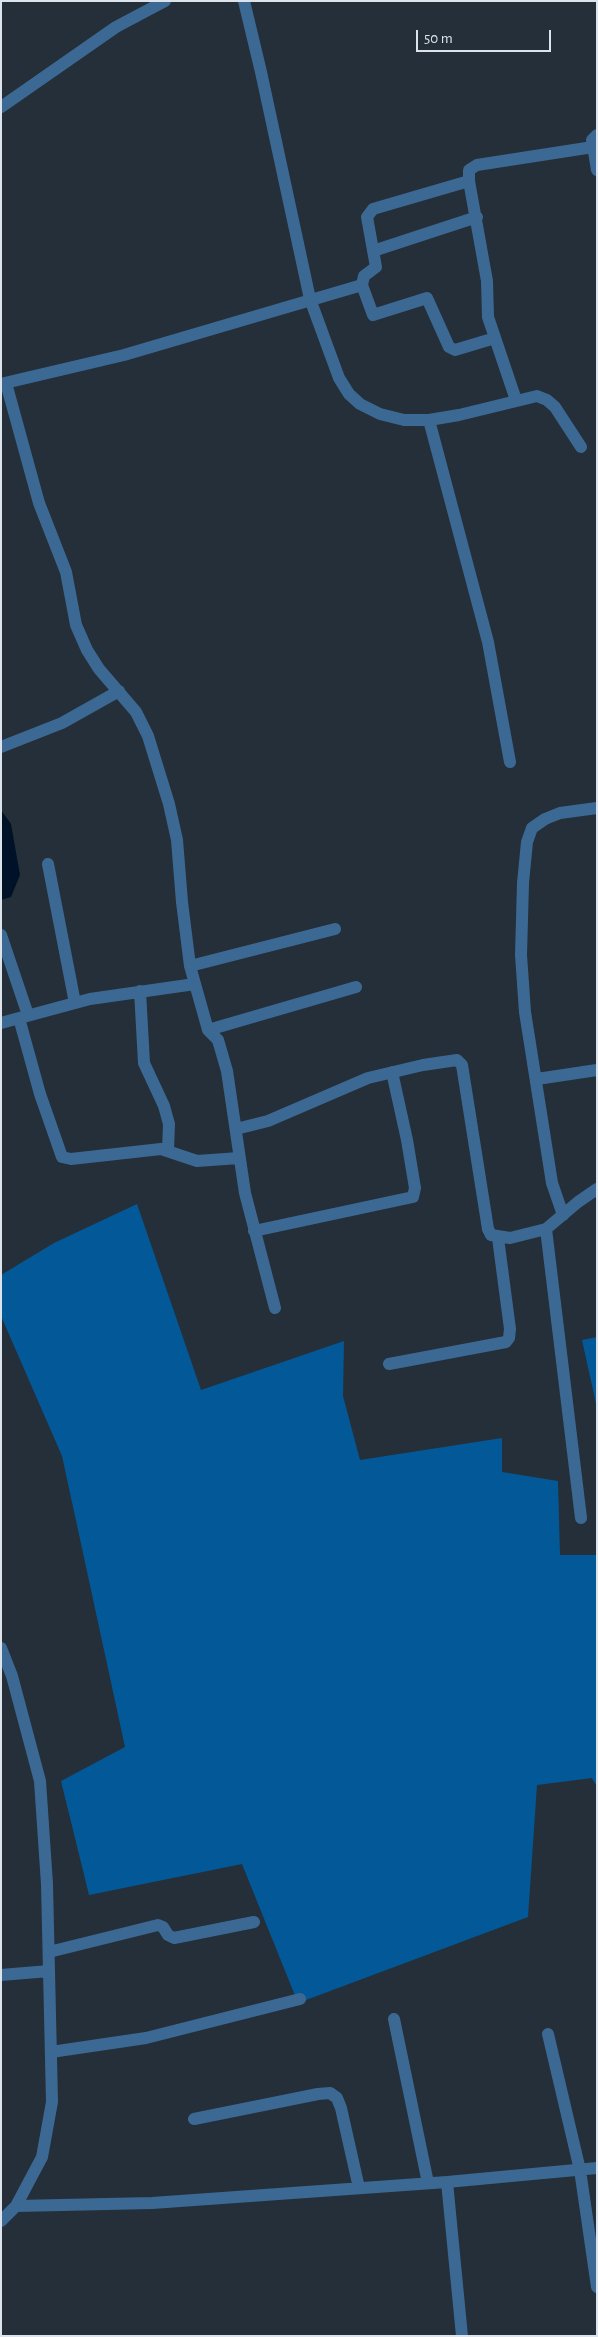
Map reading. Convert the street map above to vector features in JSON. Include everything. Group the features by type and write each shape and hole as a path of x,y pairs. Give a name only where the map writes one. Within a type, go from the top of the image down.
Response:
{"street":[{"path":"1,107 116,27 165,1"},
{"path":"244,1 310,299 339,378 349,394 360,404 380,414 404,420 428,420 459,415 537,396 547,400 555,407 581,446"},
{"path":"516,400 488,317 486,281 477,217 469,181 469,170 477,165 595,141 597,170"},
{"path":"469,181 373,209 367,217 376,267 364,276 362,285 373,315 428,298 449,347 455,350 495,338"},
{"path":"373,251 477,217"},
{"path":"275,1308 254,1231 239,1158 227,1071 218,1040 208,1030 190,966 177,840 169,804 148,736 136,712 99,669 87,650 76,625 66,572 39,503 4,384 124,355 362,285"},
{"path":"428,420 488,642 510,762"},
{"path":"1,747 62,724 119,691"},
{"path":"563,1215 552,1183 526,1012 521,955 527,842 532,828 545,818 560,813 597,808"},
{"path":"48,864 75,1003"},
{"path":"190,966 335,929"},
{"path":"1,935 24,1017 40,1094 62,1157 71,1159 120,1152 168,1150 183,1158 197,1161 239,1158"},
{"path":"1,1023 75,1003 140,991 195,984"},
{"path":"208,1030 356,987"},
{"path":"140,991 144,1063 164,1106 169,1124 168,1150"},
{"path":"236,1129 268,1120 368,1078 457,1060 462,1064 488,1229 491,1235 498,1238 510,1238 546,1229 597,1189"},
{"path":"537,1079 597,1070"},
{"path":"254,1231 413,1197 415,1188 407,1140 392,1072"},
{"path":"546,1229 581,1518"},
{"path":"389,1364 506,1342 509,1338 510,1329 498,1238"},
{"path":"1,1648 12,1676 40,1781 47,1884 52,2102 42,2157 16,2206 1,2221"},
{"path":"49,1952 158,1925 163,1927 168,1935 174,1938 254,1922"},
{"path":"1,1975 49,1971"},
{"path":"51,2052 146,2038 300,1999"},
{"path":"394,2019 428,2183"},
{"path":"548,2034 580,2170 597,2287"},
{"path":"194,2119 330,2093 337,2098 341,2108 359,2188"},
{"path":"16,2206 152,2203 447,2182 597,2168"},
{"path":"447,2182 462,2336"}],"shaded area":[{"path":"1,810 11,824 20,875 11,897 1,900"},
{"path":"137,1204 201,1390 344,1341 343,1396 360,1460 502,1438 502,1472 558,1481 560,1555 597,1555 597,1787 592,1778 537,1785 528,1917 298,2003 242,1864 89,1895 61,1781 125,1747 62,1456 1,1316 1,1275 54,1243"},
{"path":"597,1337 597,1408 582,1340"}]}
